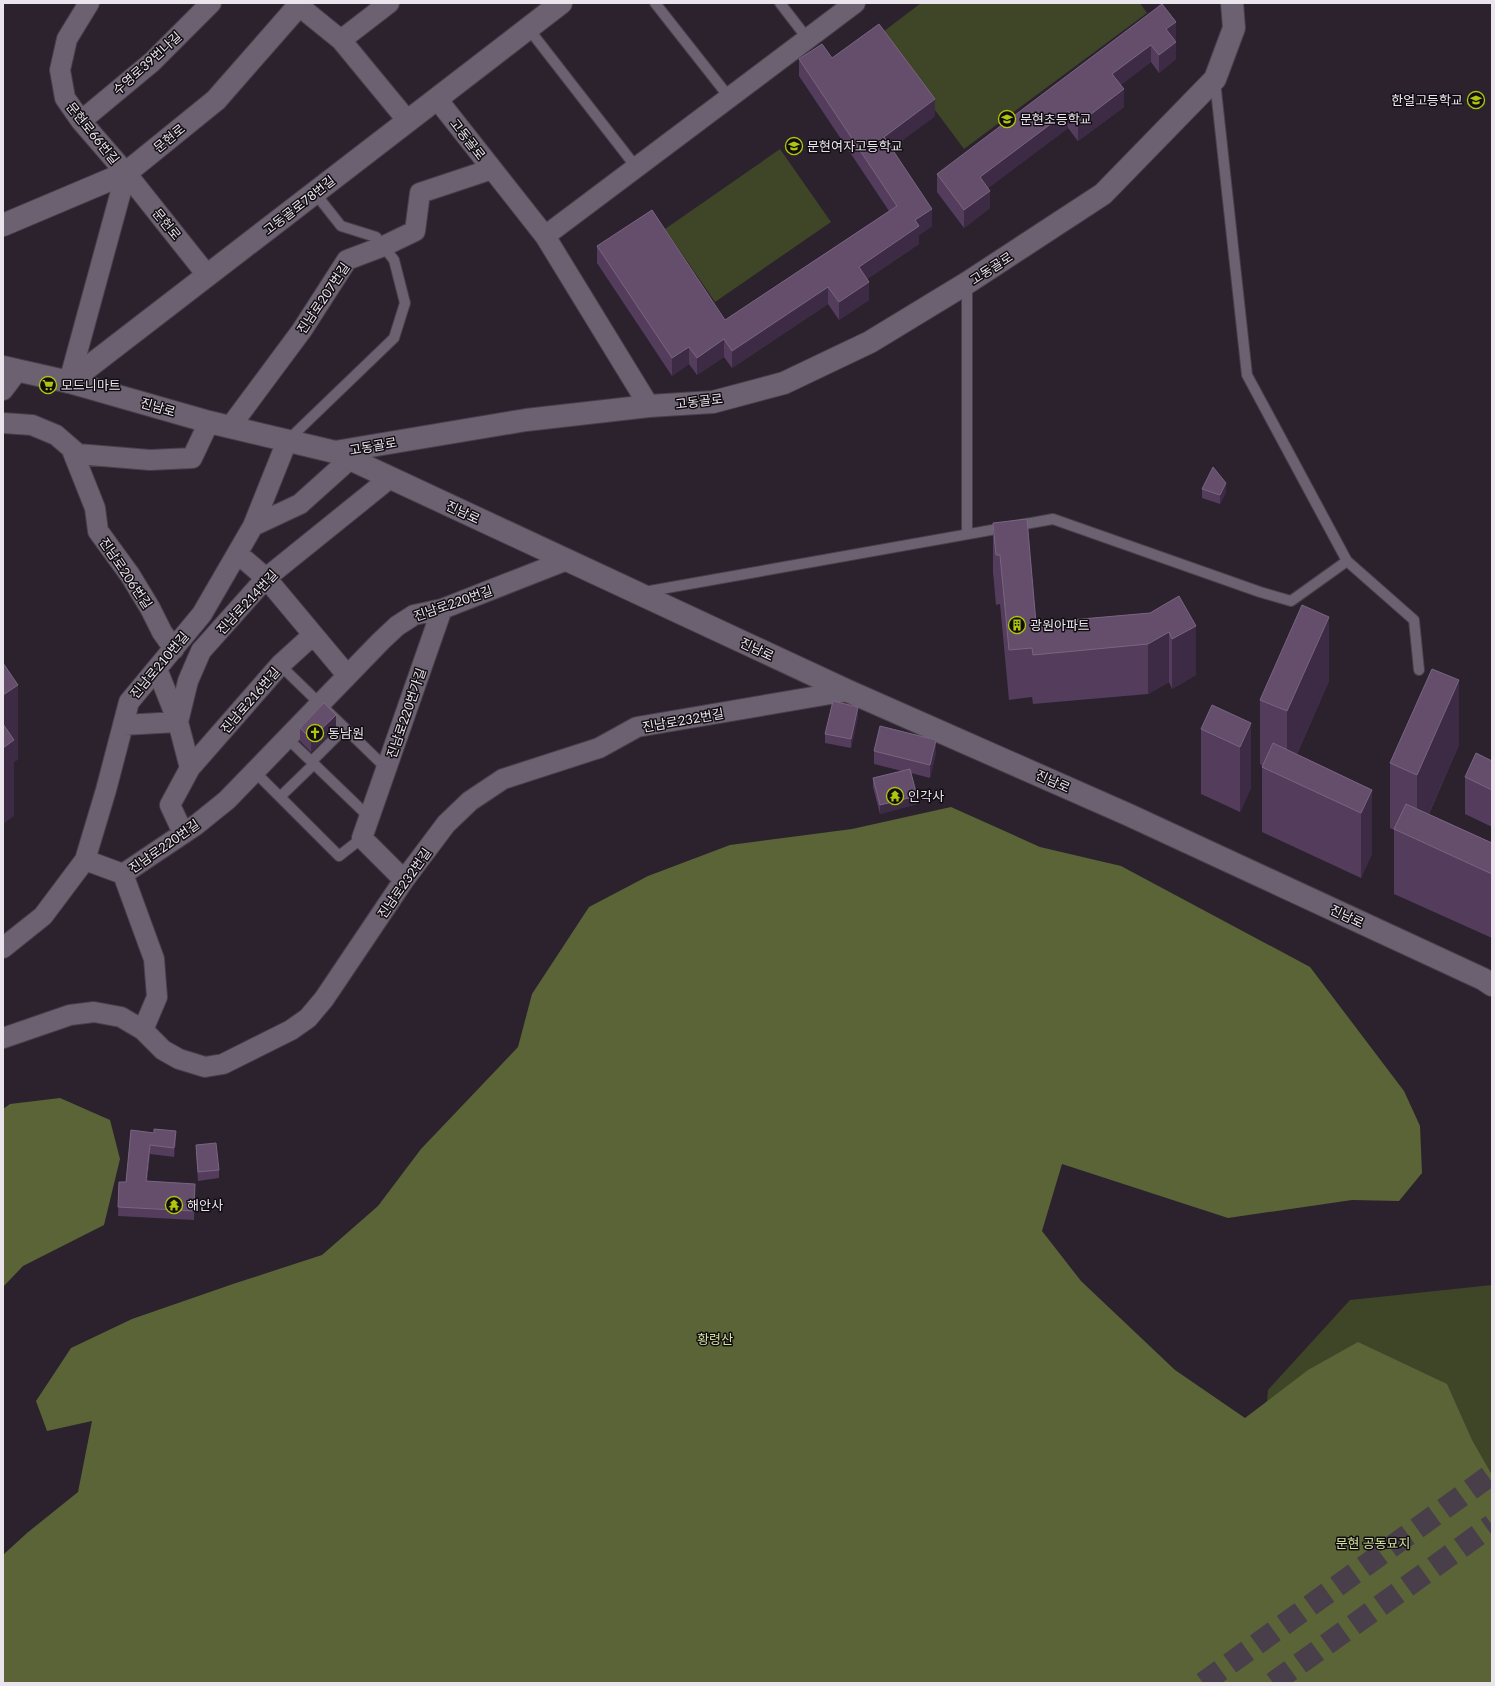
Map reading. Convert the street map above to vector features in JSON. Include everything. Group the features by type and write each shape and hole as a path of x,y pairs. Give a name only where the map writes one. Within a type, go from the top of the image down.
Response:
{"street":[{"name":"문현로66번길","path":"88,3 67,39 60,70 65,98 81,121 126,173"},
{"name":"수영로39번나길","path":"81,121 152,62 211,3"},
{"path":"341,40 388,3"},
{"name":"고동골로78번길","path":"69,382 561,3"},
{"path":"545,236 854,3"},
{"name":"고동골로","path":"342,456 526,420 649,406 714,402 784,383 870,342 967,283 1103,194 1215,79 1234,28 1232,3"},
{"path":"300,5 341,40 402,114 406,122"},
{"name":"문현로","path":"3,225 126,173 216,100 300,5"},
{"name":"고동골로","path":"436,99 545,236 649,406"},
{"name":"진남로207번길","path":"230,427 302,330 347,260 384,246 415,231 420,193 492,169"},
{"path":"69,382 126,173"},
{"name":"문헌로","path":"126,173 207,275"},
{"path":"3,390 10,369"},
{"name":"진남로","path":"10,369 69,382 209,422 342,456 848,691 1129,815 1476,976 1492,985"},
{"name":"진남로206번길","path":"3,423 32,426 56,435 78,454 150,460 192,458 209,422"},
{"name":"진남로210번길","path":"3,948 43,916 86,860 129,702 202,614 253,526 287,441"},
{"name":"진남로206번길","path":"72,450 96,508 98,531 130,575 150,608 162,632 174,649"},
{"path":"253,526 300,504 342,456"},
{"name":"진남로214번길","path":"178,722 188,682 201,651 266,578 390,478"},
{"path":"238,554 266,578 347,676"},
{"name":"진남로220번길","path":"143,1030 157,998 154,959 124,874 184,833 227,800 380,641 397,626 414,615 442,609 567,560"},
{"name":"진남로220번가길","path":"362,838 442,609"},
{"name":"진남로216번길","path":"184,833 170,805 190,768 280,665 313,635"},
{"path":"157,669 178,722 190,768"},
{"name":"진남로232번길","path":"3,1038 70,1014 94,1012 121,1017 143,1030 163,1050 179,1059 205,1068 223,1064 291,1030 308,1018 324,999 404,880 446,824 470,800 503,779 599,748 637,727 848,691"},
{"path":"123,725 178,722"},
{"path":"362,838 404,880"},
{"path":"86,860 124,874"}],"lane":[{"path":"655,3 729,97"},
{"path":"780,3 807,38"},
{"path":"528,28 636,167"},
{"path":"1215,79 1247,375 1347,561 1414,620 1419,670"},
{"path":"287,441 394,338 405,303 394,260 376,236 341,226 315,193"},
{"path":"967,283 967,534"},
{"path":"637,593 1053,519 1260,592 1291,601 1347,561"},
{"path":"280,665 386,768"},
{"path":"281,796 344,728"},
{"path":"287,738 369,817"},
{"path":"255,772 281,796 339,856 362,838"}],"green space":[{"path":"921,3 1140,3 1147,13 964,149 879,35"},
{"path":"780,149 831,222 715,302 665,229"},
{"name":"황령산","path":"951,807 1040,847 1121,866 1310,967 1404,1091 1420,1126 1422,1173 1399,1201 1352,1200 1228,1218 1062,1164 1042,1231 1081,1281 1175,1370 1245,1418 1308,1370 1358,1342 1447,1384 1472,1440 1492,1475 1492,1683 3,1683 3,1555 27,1533 78,1492 92,1421 47,1431 36,1401 71,1348 132,1319 322,1255 378,1206 421,1149 518,1047 532,994 589,907 648,876 730,845 852,829"},
{"path":"60,1098 110,1120 120,1159 104,1225 23,1266 3,1287 3,1109 10,1104"},
{"name":"문현 공동묘지","path":"1492,1285 1492,1683 1248,1597 1268,1390 1350,1300"}],"building":[{"path":"1162,4 1176,22 1166,29 1176,42 1159,55 1151,45 1112,74 1124,89 1078,124 1068,111 980,177 990,191 964,210 937,174"},
{"path":"879,24 935,99 884,137 932,209 915,220 919,226 859,267 869,282 839,302 828,287 732,351 724,339 697,358 689,347 672,358 597,246 652,210 725,320 897,206 799,59 822,44 832,58"},
{"path":"1213,467 1226,483 1220,495 1202,489"},
{"path":"1027,519 1036,623 1150,613 1179,596 1196,626 1172,639 1169,632 1148,644 1033,655 1032,648 1009,650 1000,555 996,555 993,523"},
{"path":"1302,605 1329,617 1287,711 1260,700"},
{"path":"3,663 18,685 3,695"},
{"path":"1432,669 1459,680 1417,775 1390,763"},
{"path":"833,701 858,707 851,739 825,734"},
{"path":"324,703 336,715 311,739 300,728"},
{"path":"1212,705 1251,723 1240,747 1201,729"},
{"path":"3,724 14,740 3,748"},
{"path":"880,726 936,740 930,765 874,751"},
{"path":"1273,743 1372,790 1361,813 1262,767"},
{"path":"1476,753 1492,761 1492,790 1465,777"},
{"name":"인각사","path":"910,769 917,796 880,805 873,778"},
{"path":"1406,804 1492,843 1492,874 1394,829"},
{"path":"154,1129 176,1131 174,1148 150,1145 146,1181 195,1184 194,1211 118,1207 119,1182 126,1182 131,1130 154,1133"},
{"path":"216,1143 219,1170 198,1172 196,1145"}],"tunnel":[{"path":"1203,1683 1492,1474"},
{"path":"1273,1683 1492,1525"}],"place":[{"name":"한얼고등학교","path":"1476,100"},
{"name":"문현초등학교","path":"1007,119"},
{"name":"문현여자고등학교","path":"794,146"},
{"name":"모드니마트","path":"48,385"},
{"name":"광원아파트","path":"1017,625"},
{"name":"동남원","path":"315,733"},
{"name":"인각사","path":"895,796"},
{"name":"해안사","path":"174,1205"}]}
